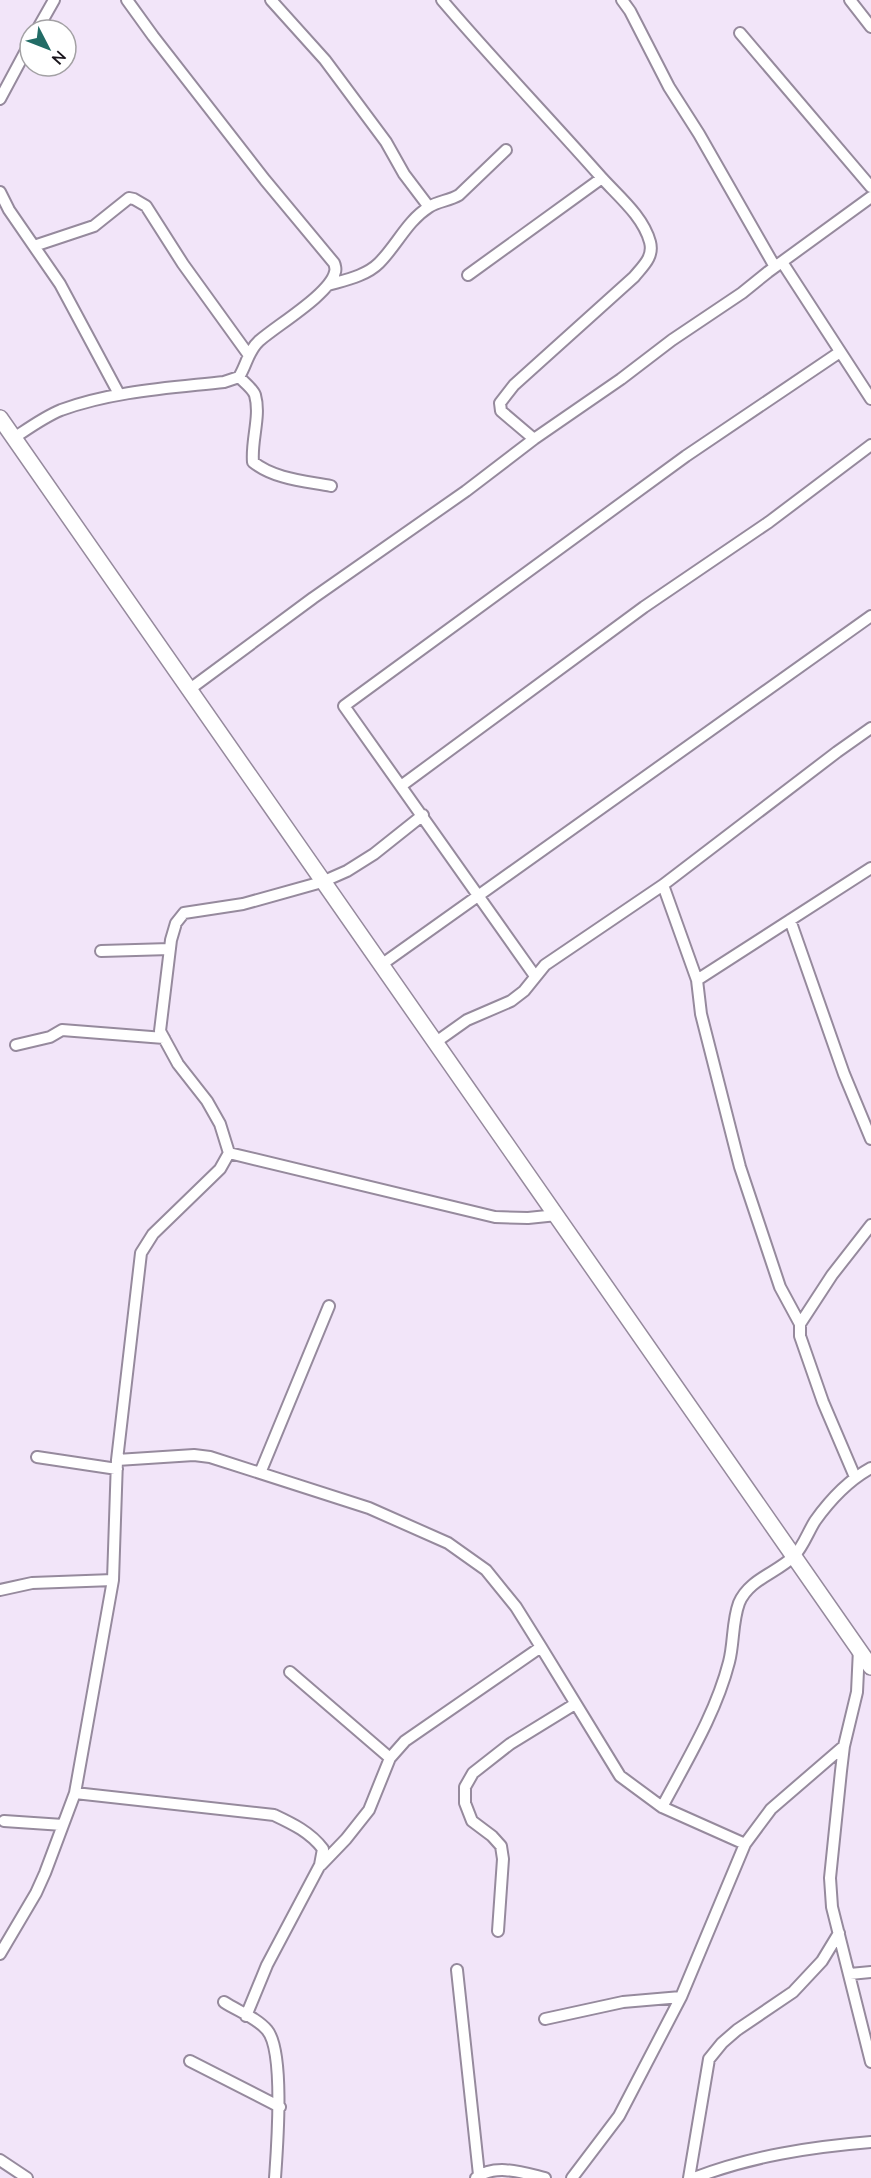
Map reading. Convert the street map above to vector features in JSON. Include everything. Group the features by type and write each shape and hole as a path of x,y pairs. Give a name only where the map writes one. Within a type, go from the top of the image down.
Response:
{"main road":[{"path":"0,418 871,1667"}],"street":[{"path":"44,18 54,0"},
{"path":"14,438 61,410 119,394 224,382 239,377 248,354 259,341 287,321 328,285 336,271 334,263 258,172 127,0"},
{"path":"271,0 325,60 386,142 404,174 429,207"},
{"path":"441,0 642,224 651,244 650,258 634,277 514,385 500,403 501,411 534,440"},
{"path":"622,0 630,11 669,87 779,264 870,397"},
{"path":"850,0 871,27"},
{"path":"740,33 871,187"},
{"path":"0,99 18,65"},
{"path":"328,285 364,273 378,264 410,224 429,207 459,195 506,150"},
{"path":"468,275 602,178"},
{"path":"0,192 9,210 60,284 119,394"},
{"path":"190,689 313,598 457,498 672,340 742,293 871,197"},
{"path":"34,246 94,226 129,198 134,199 146,206 183,264 248,354"},
{"path":"535,976 344,706 686,456 840,352"},
{"path":"239,377 255,393 253,462 260,468 286,477 331,486"},
{"path":"400,786 644,607 769,522 871,445"},
{"path":"381,965 871,616"},
{"path":"436,1042 467,1020 511,1001 524,991 545,965 663,885 871,728"},
{"path":"0,1954 36,1893 75,1793 113,1580 117,1464 141,1253 153,1234 220,1169 229,1153 220,1124 207,1101 178,1064 160,1031 170,949 176,922 184,913 243,904 322,882 347,871 374,854 423,815"},
{"path":"697,980 871,868"},
{"path":"663,885 697,980 701,1014 740,1167 780,1287 801,1324"},
{"path":"790,920 844,1074 871,1139"},
{"path":"101,951 170,949"},
{"path":"16,1045 50,1037 62,1030 164,1038"},
{"path":"229,1153 485,1215 528,1218 557,1215"},
{"path":"855,1477 823,1402 800,1336 801,1324 832,1275 871,1225"},
{"path":"260,1473 329,1306"},
{"path":"36,1457 117,1464 194,1455 210,1457 369,1508 448,1544 486,1570 516,1607 620,1776 662,1807 745,1844"},
{"path":"662,1807 710,1717 730,1661 734,1624 740,1602 753,1584 794,1556 816,1521 855,1477 871,1468"},
{"path":"0,1590 32,1583 113,1580"},
{"path":"246,2016 267,1965 320,1865 346,1839 369,1810 390,1758 405,1741 541,1647"},
{"path":"859,1649 857,1692 844,1746 830,1878 832,1907 871,2062"},
{"path":"290,1672 390,1758"},
{"path":"498,1931 503,1859 501,1846 472,1821 465,1803 465,1787 473,1773 510,1744 575,1704"},
{"path":"572,2178 619,2116 681,1997 745,1844 771,1809 844,1746"},
{"path":"75,1793 274,1815 294,1824 314,1838 323,1849 320,1865"},
{"path":"4,1821 63,1825"},
{"path":"689,2178 709,2059 737,2030 793,1992 822,1961 839,1933"},
{"path":"457,1970 477,2176 496,2170 545,2178"},
{"path":"850,1974 871,1972"},
{"path":"545,2019 623,2002 681,1997"},
{"path":"224,2002 261,2024 269,2031 273,2042 280,2107 275,2178"},
{"path":"189,2061 280,2107"},
{"path":"694,2178 728,2165 781,2152 871,2142"},
{"path":"0,2160 27,2178"}]}
